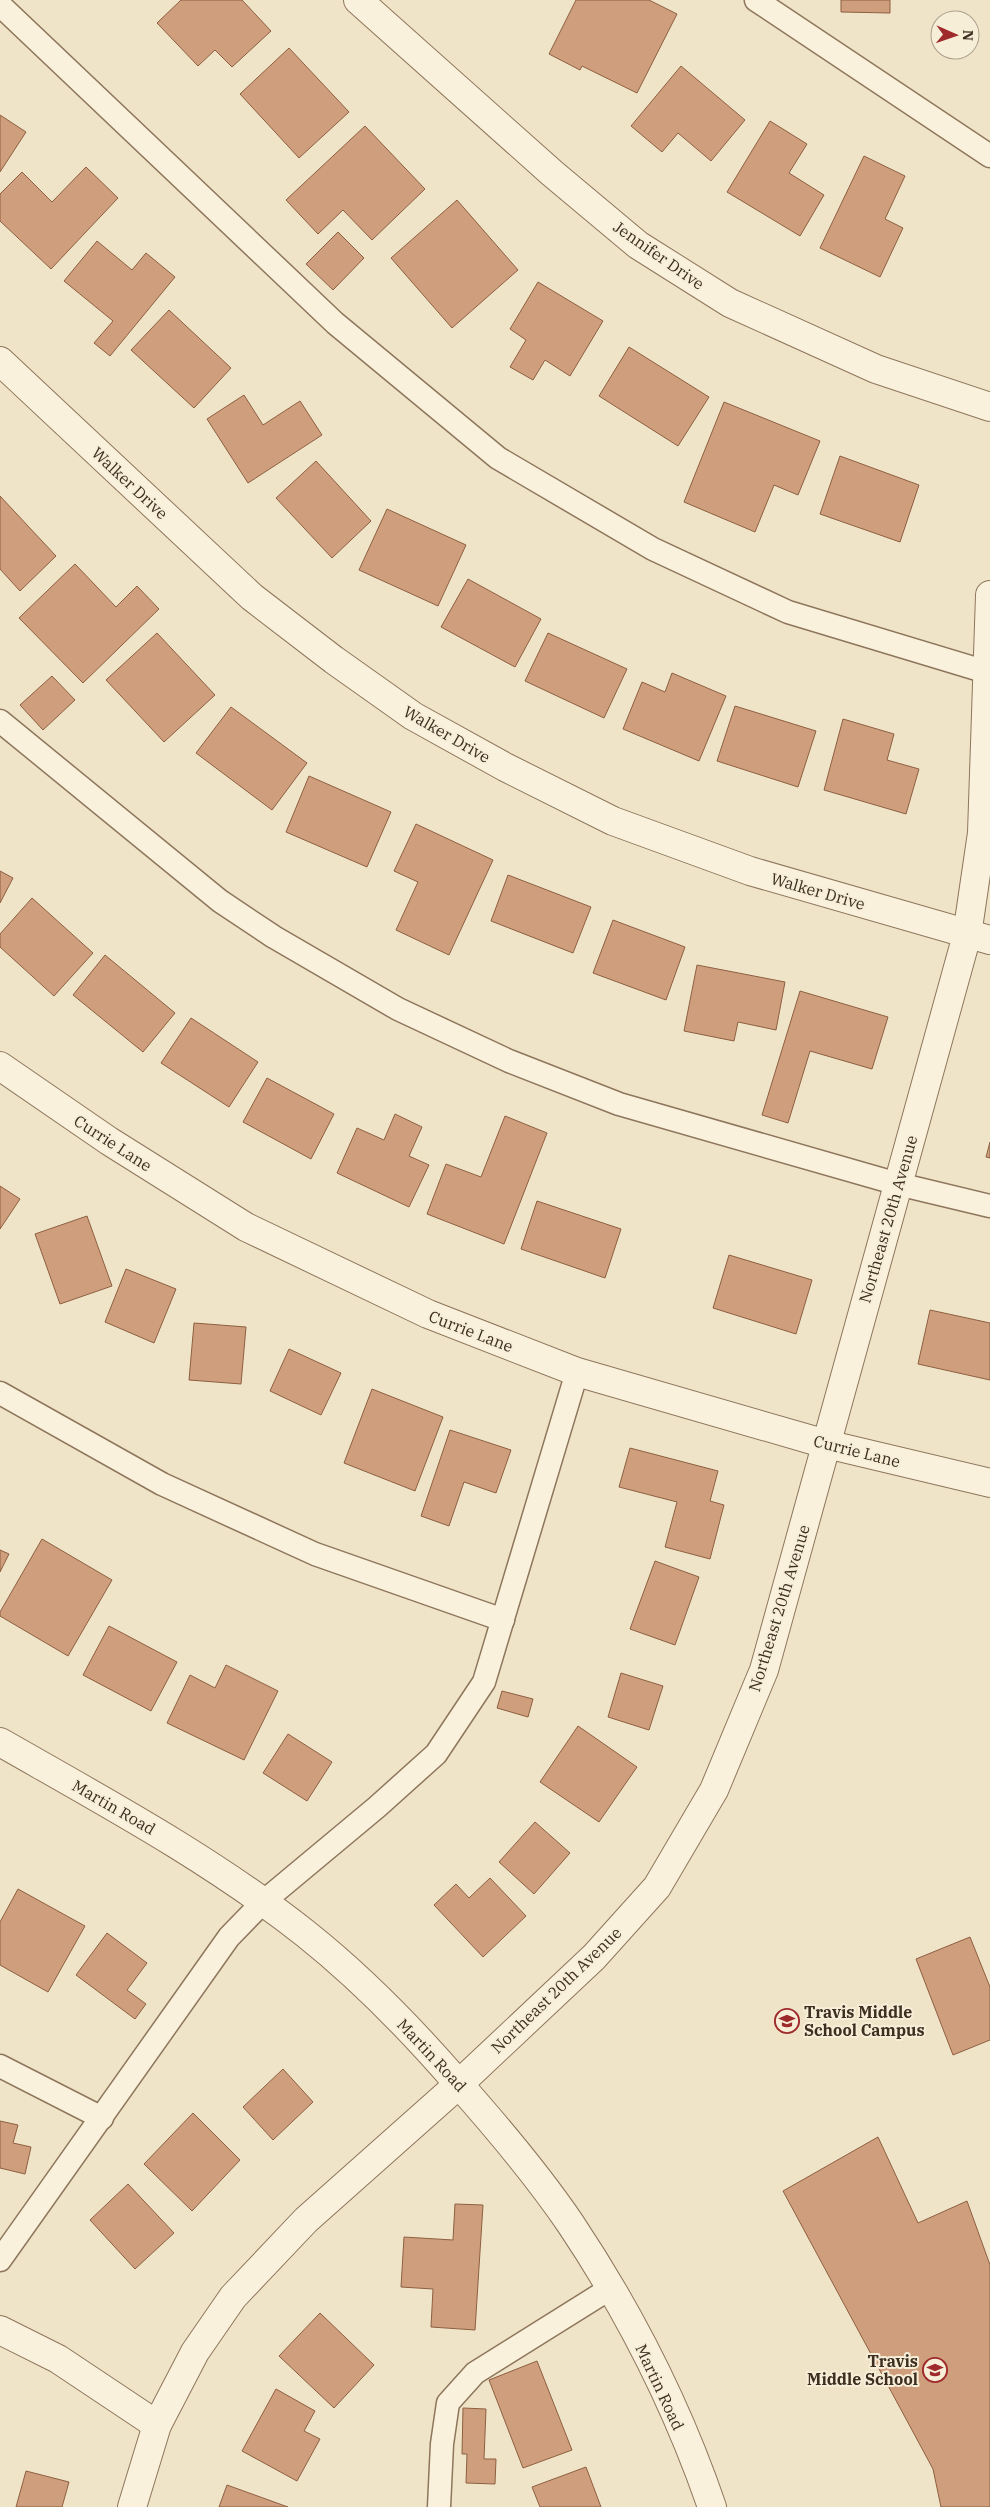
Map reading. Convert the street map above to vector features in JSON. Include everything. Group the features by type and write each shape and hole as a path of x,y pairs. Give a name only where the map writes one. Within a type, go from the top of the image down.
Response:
{"street":[{"name":"Jennifer Drive","path":"358,0 552,173 638,245 730,303 876,369 990,406"},
{"name":"Walker Drive","path":"0,361 252,597 334,660 413,716 505,767 613,821 750,871 979,938"},
{"name":"Northeast 20th Avenue","path":"132,2507 157,2425 195,2352 233,2297 306,2220 459,2084 594,1957 657,1887 714,1790 764,1670 898,1184 979,938 989,673 990,595"},
{"name":"Currie Lane","path":"0,1066 109,1141 246,1227 428,1314 577,1372 826,1444 990,1483"},
{"name":"Martin Road","path":"0,1742 210,1864 308,1935 362,1983 422,2042 499,2129 544,2187 570,2223 611,2288 661,2382 712,2507"},
{"path":"0,2330 58,2359 157,2425"}],"lane":[{"path":"756,0 990,156"},
{"path":"0,5 335,324 498,458 653,550 788,612 989,673"},
{"path":"0,721 220,901 274,937 398,1009 509,1060 619,1104 746,1142 898,1184 990,1206"},
{"path":"0,2260 229,1937 263,1902 377,1808 436,1754 484,1682 577,1372"},
{"path":"0,1393 162,1484 315,1554 503,1620"},
{"path":"0,2066 102,2118"},
{"path":"439,2507 442,2444 448,2403 475,2372 611,2288"}],"building":[{"path":"181,0 242,0 271,31 232,67 215,50 198,66 157,23"},
{"path":"576,0 649,0 677,14 637,93 582,66 580,70 549,54"},
{"path":"841,0 890,0 890,13 841,12"},
{"path":"289,48 349,112 299,158 240,94"},
{"path":"681,66 745,120 711,161 678,133 662,152 631,126"},
{"path":"0,115 26,132 0,172"},
{"path":"770,121 807,144 789,173 824,195 800,236 727,192"},
{"path":"365,126 425,189 372,240 343,210 318,234 286,200"},
{"path":"864,156 905,176 885,219 903,228 880,277 820,248"},
{"path":"86,167 118,198 51,269 0,221 0,194 22,172 52,202"},
{"path":"457,200 518,270 452,328 391,258"},
{"path":"338,232 364,258 333,290 306,264"},
{"path":"97,241 132,270 146,253 175,277 110,356 94,343 113,321 64,281"},
{"path":"538,282 603,321 570,376 545,360 533,380 510,367 526,340 510,329"},
{"path":"169,310 231,368 194,408 131,350"},
{"path":"629,347 709,397 678,446 599,396"},
{"path":"244,395 263,425 300,401 322,435 248,483 207,419"},
{"path":"724,402 820,441 798,495 774,485 755,532 684,502"},
{"path":"840,456 919,485 900,542 820,514"},
{"path":"316,461 371,521 332,558 276,498"},
{"path":"0,496 56,556 20,591 0,569"},
{"path":"387,509 466,545 438,606 359,570"},
{"path":"75,564 116,607 137,586 159,609 83,683 19,618"},
{"path":"468,579 541,619 515,667 441,627"},
{"path":"157,633 215,695 164,742 106,680"},
{"path":"548,633 627,669 604,718 525,681"},
{"path":"672,673 726,696 699,761 623,729 642,682 665,692"},
{"path":"52,676 75,700 43,730 20,705"},
{"path":"735,706 816,731 798,787 717,761"},
{"path":"231,707 307,763 272,810 196,753"},
{"path":"843,719 894,734 887,760 919,769 906,814 824,790"},
{"path":"309,776 391,812 367,867 286,832"},
{"path":"416,824 493,860 449,955 396,930 418,882 394,871"},
{"path":"0,871 13,878 0,903"},
{"path":"508,875 591,907 573,953 491,921"},
{"path":"32,898 93,953 54,996 0,947 0,934"},
{"path":"613,920 685,947 666,1000 593,973"},
{"path":"105,955 175,1013 143,1052 73,995"},
{"path":"697,965 785,982 776,1030 738,1022 734,1041 684,1031"},
{"path":"800,991 888,1017 872,1069 810,1051 788,1123 762,1115"},
{"path":"191,1018 258,1062 229,1107 161,1063"},
{"path":"267,1078 334,1114 311,1159 243,1122"},
{"path":"395,1114 422,1127 409,1156 429,1165 409,1207 337,1173 357,1128 384,1140"},
{"path":"505,1116 547,1133 504,1244 427,1214 446,1164 481,1177"},
{"path":"990,1142 990,1158 986,1157"},
{"path":"0,1186 20,1199 0,1229"},
{"path":"537,1201 621,1229 605,1278 521,1249"},
{"path":"87,1216 112,1286 60,1304 35,1234"},
{"path":"729,1255 812,1280 796,1334 713,1308"},
{"path":"126,1269 176,1289 154,1343 105,1322"},
{"path":"930,1310 990,1323 990,1380 918,1364"},
{"path":"194,1323 246,1327 241,1384 189,1380"},
{"path":"289,1349 341,1373 321,1415 270,1391"},
{"path":"372,1389 443,1417 415,1491 344,1463"},
{"path":"450,1430 511,1450 496,1493 464,1482 449,1526 421,1516"},
{"path":"630,1448 718,1471 710,1501 724,1505 710,1559 665,1547 677,1502 619,1487"},
{"path":"42,1539 112,1580 68,1656 0,1616 0,1612"},
{"path":"0,1550 9,1554 0,1572"},
{"path":"655,1561 699,1577 675,1645 630,1629"},
{"path":"109,1626 177,1662 151,1711 83,1675"},
{"path":"226,1665 278,1691 244,1760 167,1723 190,1675 215,1688"},
{"path":"621,1673 663,1686 649,1730 608,1717"},
{"path":"502,1691 533,1699 528,1717 497,1708"},
{"path":"578,1726 637,1767 599,1822 540,1782"},
{"path":"288,1734 332,1762 307,1801 263,1773"},
{"path":"535,1822 570,1853 534,1894 499,1862"},
{"path":"490,1878 526,1916 483,1957 434,1905 456,1884 469,1898"},
{"path":"18,1889 85,1926 48,1992 0,1965 0,1922"},
{"path":"107,1933 147,1963 127,1990 146,2004 135,2019 76,1975"},
{"path":"970,1937 990,1987 990,2040 953,2055 916,1959"},
{"path":"283,2069 313,2102 273,2140 243,2107"},
{"path":"193,2113 240,2160 192,2211 144,2164"},
{"path":"0,2121 18,2125 13,2143 31,2147 25,2174 0,2168"},
{"path":"878,2137 918,2223 967,2201 990,2265 990,2507 941,2507 933,2469 783,2191"},
{"path":"128,2184 174,2233 135,2269 90,2220"},
{"path":"455,2204 483,2205 475,2330 431,2327 433,2289 401,2287 404,2237 453,2240"},
{"path":"320,2313 374,2365 334,2408 279,2356"},
{"path":"537,2361 572,2450 523,2468 489,2380"},
{"path":"276,2389 315,2411 304,2431 320,2439 297,2481 242,2451"},
{"path":"463,2408 486,2409 484,2459 496,2459 495,2484 466,2483 467,2454 462,2454"},
{"path":"586,2467 601,2507 540,2507 532,2487"},
{"path":"26,2471 69,2482 62,2507 16,2507"},
{"path":"227,2485 288,2507 219,2507"}],"place":[{"name":"Travis Middle School Campus","path":"787,2021"},
{"name":"Travis Middle School","path":"935,2370"}]}
